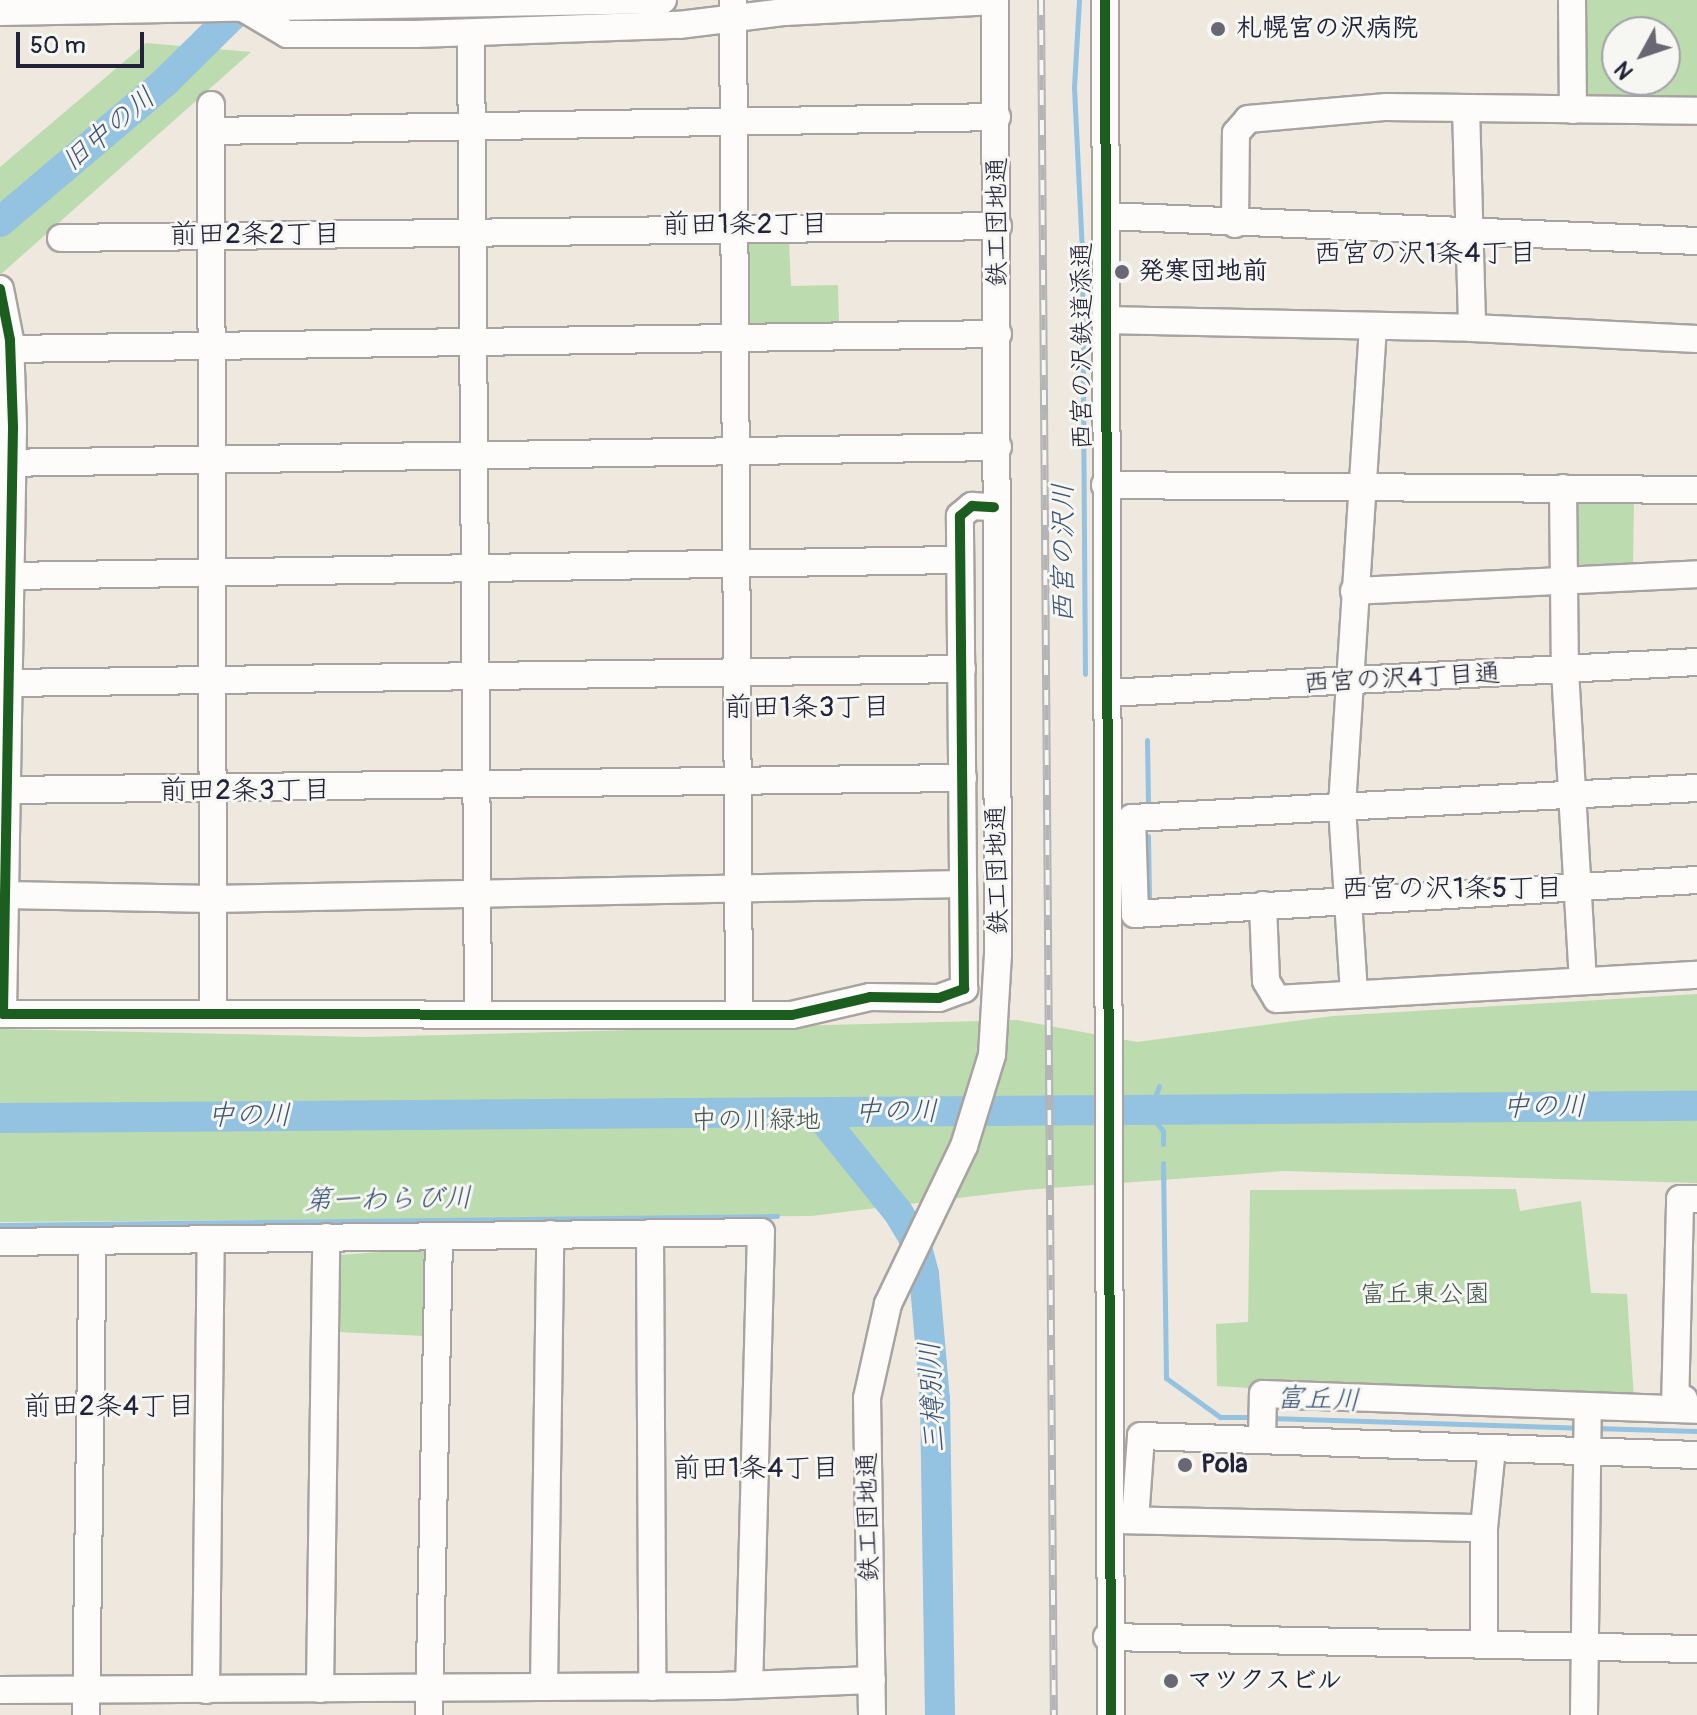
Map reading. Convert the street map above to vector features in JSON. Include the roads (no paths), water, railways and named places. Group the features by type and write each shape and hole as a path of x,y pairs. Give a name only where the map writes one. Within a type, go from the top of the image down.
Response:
{"street":[{"path":"0,12 169,5 663,0"},
{"name":"西宮の沢鉄道添通","path":"1105,0 1107,1637 1111,1715"},
{"path":"1572,0 1573,110"},
{"path":"252,5 287,34 471,33 679,25 733,9 995,1"},
{"name":"鉄工団地通","path":"872,1715 867,1398 888,1304 964,1146 992,1055 998,953 994,507 998,447 995,1"},
{"path":"733,9 739,1015"},
{"path":"471,33 478,1013"},
{"path":"1235,224 1236,133 1248,119 1386,107 1697,111"},
{"path":"1466,108 1472,328"},
{"path":"213,1014 209,459 211,118 473,124 997,117"},
{"path":"1106,216 1235,224 1697,241"},
{"path":"61,238 998,226"},
{"path":"0,289 10,349 6,463 10,576 3,858 3,1014 792,1015 870,997 939,998 964,989 960,516 972,506 994,507"},
{"path":"1104,320 1472,328 1697,339"},
{"path":"1354,993 1342,806 1347,682 1373,327"},
{"path":"10,349 736,335 998,334"},
{"path":"6,463 998,447"},
{"path":"1105,485 1697,490"},
{"path":"1563,488 1565,670 1575,886 1583,980"},
{"path":"10,576 958,560"},
{"path":"1354,591 1697,574"},
{"name":"西宮の沢4丁目通","path":"1107,693 1697,662"},
{"path":"8,683 962,669"},
{"path":"6,790 963,778"},
{"path":"1697,788 1132,818 1135,914 1348,898 1697,880"},
{"path":"5,895 212,899 478,891 963,884"},
{"path":"1263,905 1266,981 1277,999 1697,975"},
{"path":"1262,1437 1263,1394 1587,1411 1686,1406 1680,1199 1697,1199"},
{"path":"0,1242 761,1232 749,1685"},
{"path":"650,1233 652,1687"},
{"path":"544,1687 550,1234"},
{"path":"429,1715 439,1236"},
{"path":"320,1689 326,1237"},
{"path":"206,1690 211,1239"},
{"path":"86,1703 93,1241"},
{"path":"1584,1715 1587,1411"},
{"path":"1135,1520 1141,1436 1262,1437 1492,1448 1585,1448 1697,1455"},
{"path":"1484,1645 1484,1528 1492,1448"},
{"path":"1107,1519 1484,1528"},
{"path":"1107,1637 1697,1649"},
{"path":"0,1690 86,1703 206,1690 652,1687 872,1680"}],"waterway":[{"name":"旧中の川","path":"0,222 166,81 248,0"},
{"name":"西宮の沢川","path":"1079,0 1074,88 1082,250 1085,674"},
{"name":"西宮の沢川","path":"1147,740 1148,804"},
{"name":"西宮の沢川","path":"1148,836 1149,897"},
{"name":"西宮の沢川","path":"1159,1086 1149,1113 1163,1131 1163,1144"},
{"name":"中の川","path":"0,1118 1697,1106"},
{"name":"三樽別川","path":"818,1113 898,1212 915,1240 924,1274 935,1399 940,1715"},
{"name":"富丘川","path":"1163,1163 1166,1378 1220,1417 1256,1417"},
{"name":"第一わらび川","path":"0,1225 777,1216"},
{"name":"富丘川","path":"1270,1418 1580,1428"},
{"name":"富丘川","path":"1594,1428 1697,1431"}],"railway":[{"path":"1041,0 1054,1715"}],"place":[{"name":"札幌宮の沢病院","path":"1218,29"},
{"name":"発寒団地前","path":"1122,272"},
{"name":"Pola","path":"1185,1465"},
{"name":"マツクスビル","path":"1171,1681"}],"district":[{"name":"前田1条2丁目","path":"745,225"},
{"name":"前田2条2丁目","path":"255,235"},
{"name":"西宮の沢1条4丁目","path":"1425,254"},
{"name":"前田1条3丁目","path":"807,708"},
{"name":"前田2条3丁目","path":"245,791"},
{"name":"西宮の沢1条5丁目","path":"1452,889"},
{"name":"前田2条4丁目","path":"109,1407"},
{"name":"前田1条4丁目","path":"756,1469"}],"park label":[{"name":"中の川緑地","path":"756,1121"},
{"name":"富丘東公園","path":"1425,1295"}]}
